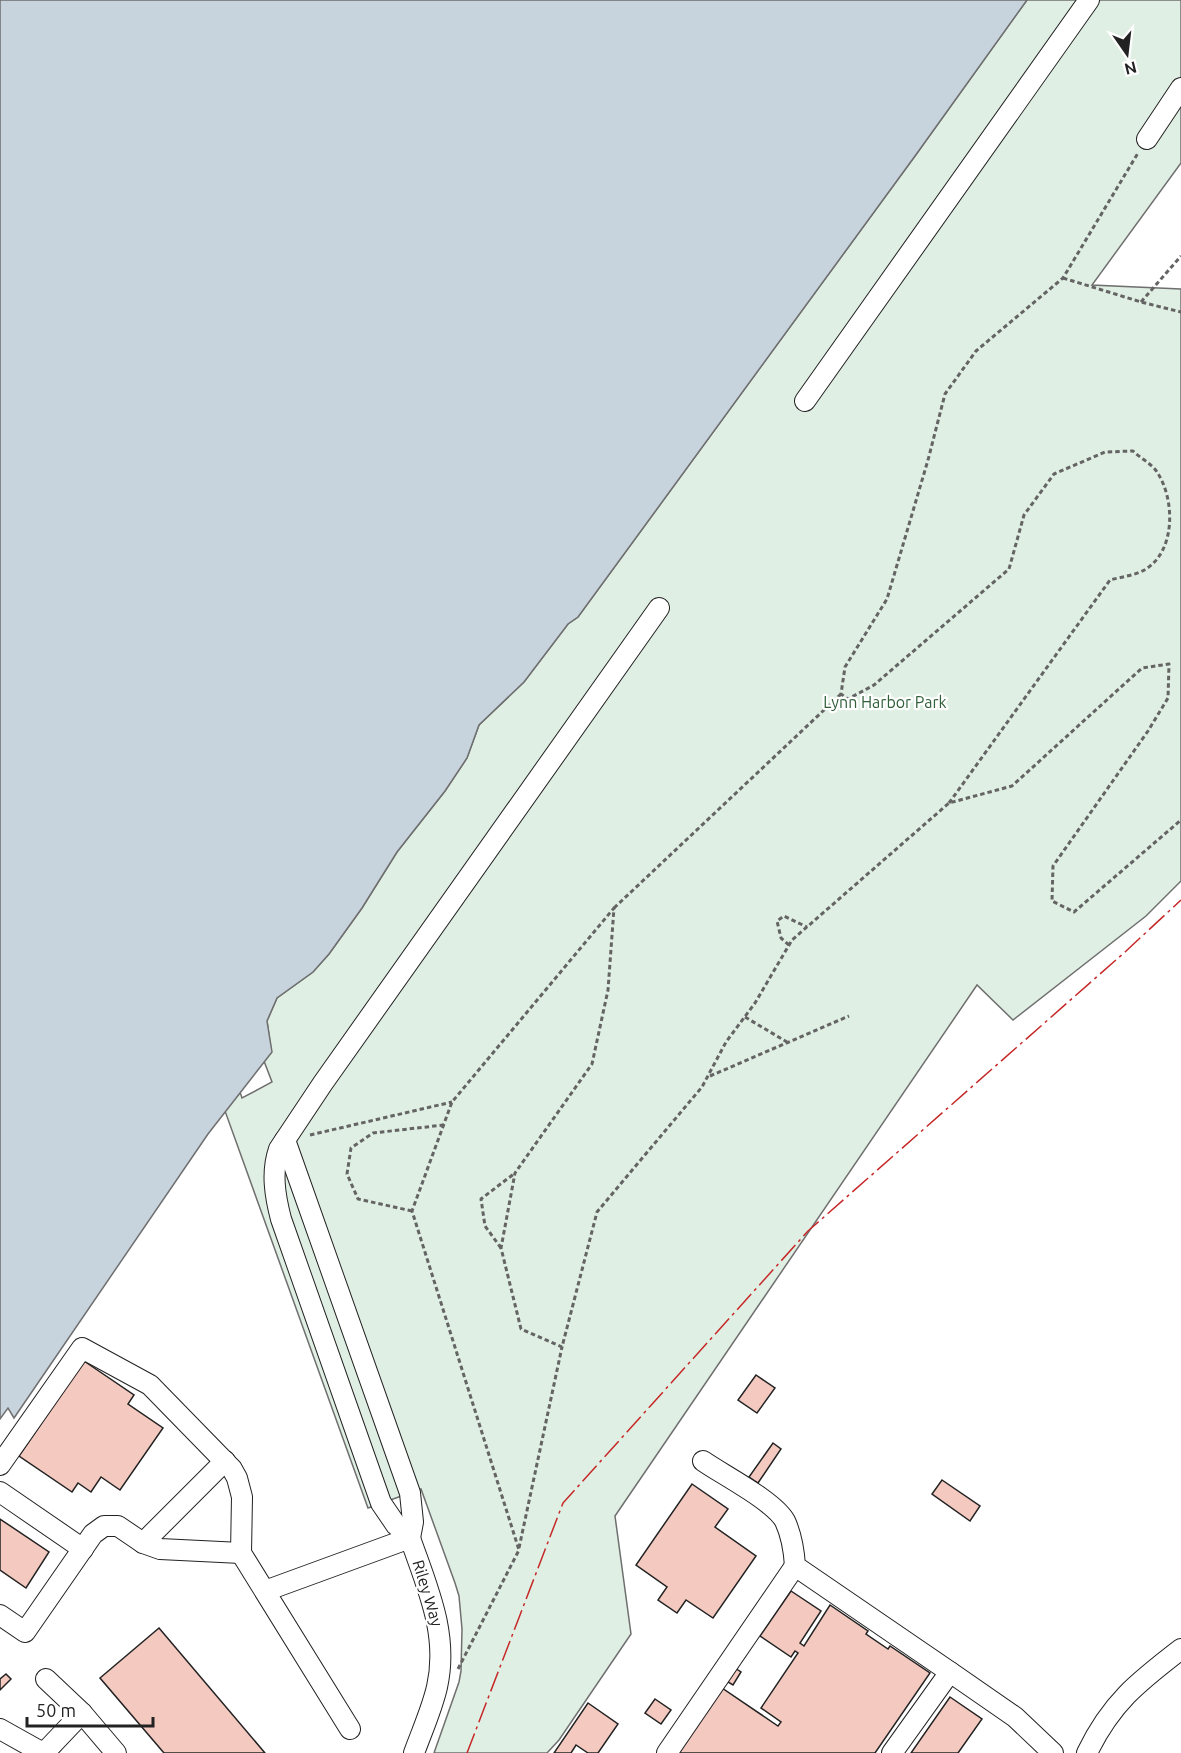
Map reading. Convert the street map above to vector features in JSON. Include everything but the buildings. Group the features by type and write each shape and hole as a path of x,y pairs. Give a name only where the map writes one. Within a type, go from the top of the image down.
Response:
{"street":[{"path":"805,401 1089,0"},
{"path":"1147,139 1181,88"},
{"path":"410,1538 396,1526 381,1503 281,1219 276,1192 275,1167 279,1149 336,1063 659,608"},
{"path":"285,1140 410,1493 413,1522 410,1538"},
{"path":"0,1465 82,1348 150,1385 197,1436 225,1461 237,1478 242,1497 241,1554 350,1729"},
{"path":"143,1543 225,1461"},
{"path":"667,1753 795,1566 793,1542 784,1520 775,1508 703,1461"},
{"path":"0,1492 83,1548"},
{"path":"0,1615 25,1632 98,1529 111,1525 125,1529 143,1543 160,1549 241,1554"},
{"path":"265,1591 410,1538"},
{"name":"Riley Way","path":"410,1538 436,1611 441,1647 436,1690 414,1753"},
{"path":"795,1566 1015,1717 1053,1753"},
{"path":"1087,1753 1112,1709 1181,1649"},
{"path":"892,1753 950,1672"},
{"path":"46,1679 82,1713 116,1753"},
{"path":"0,1729 16,1747 43,1753 82,1713"}],"path":[{"path":"519,1550 412,1211 452,1102 614,908 841,694 845,667 887,599 945,394 976,351 1063,278 1147,139"},
{"path":"1141,302 1181,256"},
{"path":"1063,278 1181,312"},
{"path":"453,1679 519,1550 562,1347 597,1212 702,1087 726,1042 745,1017 789,945 949,803 1110,580 1146,569 1165,548 1170,519 1168,495 1156,471 1132,451 1105,452 1054,474 1024,515 1009,569 874,685 848,699 841,694"},
{"path":"949,803 1012,786 1142,668 1169,664 1168,698 1148,731 1053,866 1052,901 1074,912 1181,820"},
{"path":"562,1347 521,1329 501,1248 485,1226 481,1198 515,1173 592,1064 608,990 614,908"},
{"path":"789,945 781,938 777,921 784,916 807,927"},
{"path":"708,1076 849,1016"},
{"path":"745,1017 788,1042"},
{"path":"285,1140 452,1102"},
{"path":"412,1211 358,1199 347,1174 351,1148 373,1133 444,1125"},
{"path":"501,1248 515,1173"}],"green space":[{"name":"Lynn Harbor Park","path":"1027,0 1181,0 1181,163 1092,285 1181,289 1181,881 1146,916 1013,1020 977,985 615,1516 631,1634 559,1740 547,1753 434,1753 461,1671 462,1629 459,1596 455,1583 421,1489 368,1508 225,1111 240,1092 242,1098 272,1082 264,1061 271,1050 267,1021 277,998 313,972 329,954 362,908 397,852 445,791 467,758 479,725 524,682 568,624 578,617"}],"shaded area":[{"path":"0,0 1027,0 578,617 568,624 524,682 479,725 467,758 445,791 397,852 362,908 329,954 313,972 277,998 267,1021 272,1052 208,1134 14,1418 8,1408 0,1419"}],"power":[{"path":"467,1753 563,1503 808,1231 1181,900"}]}
